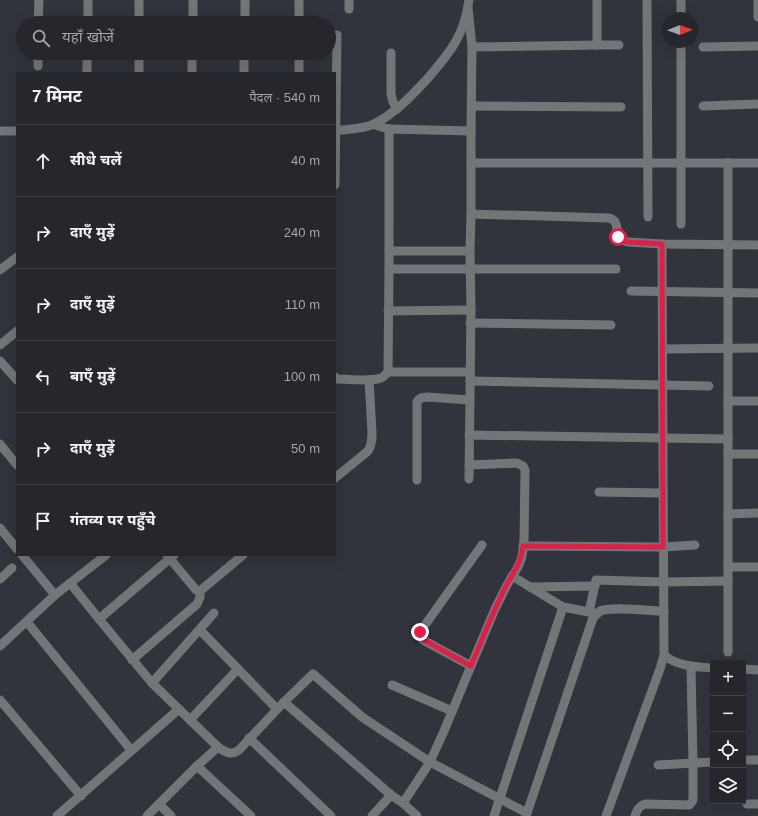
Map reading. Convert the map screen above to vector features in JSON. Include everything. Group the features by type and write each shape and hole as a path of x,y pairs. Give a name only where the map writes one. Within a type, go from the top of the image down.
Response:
{"street":[{"path":"38,16 39,0"},
{"path":"88,0 88,16"},
{"path":"139,0 139,16"},
{"path":"193,0 193,16"},
{"path":"245,0 245,16"},
{"path":"299,0 299,16"},
{"path":"597,0 597,45"},
{"path":"647,0 648,217"},
{"path":"681,0 681,12"},
{"path":"758,0 758,17"},
{"path":"468,4 472,47 469,479"},
{"path":"336,131 374,124 412,96 440,64 456,41 468,4"},
{"path":"336,82 337,34"},
{"path":"472,47 619,45"},
{"path":"703,47 758,46"},
{"path":"681,48 681,224"},
{"path":"390,53 391,94 393,102 397,108"},
{"path":"38,60 38,66"},
{"path":"87,60 87,72"},
{"path":"139,60 139,72"},
{"path":"192,60 192,72"},
{"path":"244,60 244,72"},
{"path":"299,60 299,72"},
{"path":"703,106 758,104"},
{"path":"472,106 621,107"},
{"path":"374,124 389,129 471,131"},
{"path":"336,378 369,380 379,379 385,376 388,372 389,129"},
{"path":"0,131 16,132"},
{"path":"472,163 758,163"},
{"path":"728,163 728,652"},
{"path":"471,214 609,218 614,219 616,222 617,234 620,240 628,242 662,244 758,245"},
{"path":"606,816 664,655 662,244"},
{"path":"389,251 470,251"},
{"path":"0,270 16,258"},
{"path":"389,269 616,269"},
{"path":"631,291 758,293"},
{"path":"388,311 471,310"},
{"path":"470,323 611,325"},
{"path":"0,345 16,332"},
{"path":"663,349 758,348"},
{"path":"0,361 16,379"},
{"path":"388,372 709,386"},
{"path":"336,477 370,448 372,432 369,380"},
{"path":"417,480 418,400 423,397 427,397 470,400"},
{"path":"728,401 758,401"},
{"path":"469,435 728,439"},
{"path":"0,444 16,464"},
{"path":"728,454 758,454"},
{"path":"403,804 430,762 506,585 522,558 525,470 523,466 517,463 469,465"},
{"path":"600,492 663,493"},
{"path":"728,514 758,514"},
{"path":"0,528 16,548"},
{"path":"471,666 424,640 421,638 420,632 482,545"},
{"path":"523,546 663,547 695,545"},
{"path":"23,556 55,595"},
{"path":"99,619 170,556 196,590 200,592"},
{"path":"132,660 197,604 200,597 200,592 242,556"},
{"path":"0,646 70,583 95,558"},
{"path":"728,567 758,567"},
{"path":"0,579 12,568"},
{"path":"512,576 563,607 593,613 615,609 664,611"},
{"path":"70,583 152,684 224,752 230,754 239,750 277,709 313,674 362,718 430,762 500,799 526,815 593,618 596,580 663,582 728,581"},
{"path":"530,587 595,586"},
{"path":"494,816 563,607"},
{"path":"152,684 214,613"},
{"path":"27,622 132,750"},
{"path":"200,630 277,709"},
{"path":"664,655 671,660 691,667 710,668"},
{"path":"635,816 639,808 645,804 689,805 693,800 691,667"},
{"path":"190,720 238,669"},
{"path":"746,669 758,670"},
{"path":"392,685 452,711"},
{"path":"0,700 81,796"},
{"path":"284,702 417,816"},
{"path":"57,816 179,709"},
{"path":"249,738 332,816"},
{"path":"147,816 218,747"},
{"path":"746,760 758,760"},
{"path":"658,765 710,762"},
{"path":"197,766 251,816"},
{"path":"372,816 391,795"},
{"path":"158,804 171,816"},
{"path":"747,804 758,804"}],"route":[{"path":"420,632 420,637 424,640 471,666 506,585 522,558 523,546 663,547 662,244 628,242 620,240 618,237"}]}
